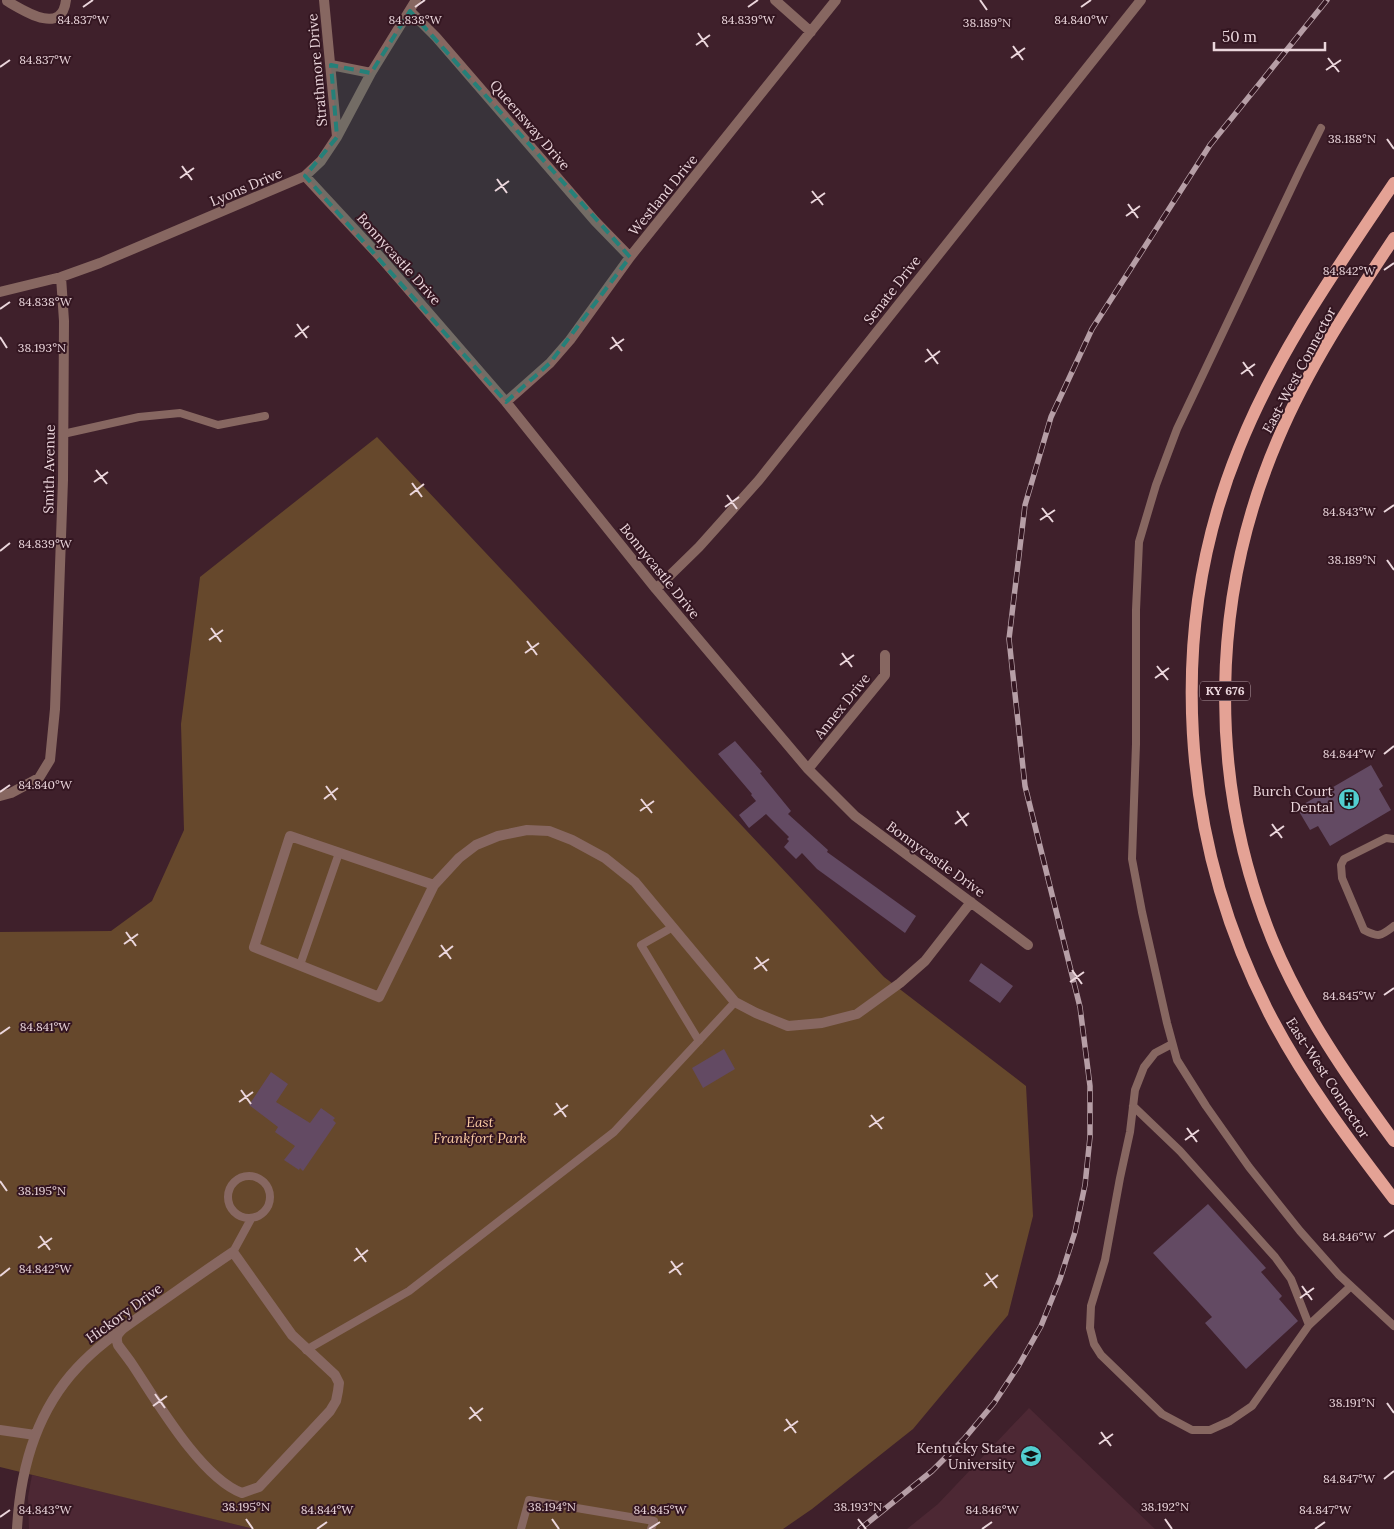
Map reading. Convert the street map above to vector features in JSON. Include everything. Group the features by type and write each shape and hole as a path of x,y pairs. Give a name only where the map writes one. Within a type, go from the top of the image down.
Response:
{"main road":[{"name":"East-West Connector","path":"1394,183 1292,342 1260,402 1238,449 1221,497 1207,548 1192,650 1191,703 1194,756 1206,835 1227,913 1246,963 1269,1013 1296,1060 1331,1114 1394,1198"},
{"name":"East-West Connector","path":"1394,238 1322,352 1278,439 1260,484 1246,529 1230,611 1225,666 1224,712 1233,804 1248,867 1272,939 1292,983 1316,1026 1394,1141"}],"street":[{"path":"6,1 37,18 54,19 64,9 66,0"},
{"name":"Strathmore Drive","path":"324,0 338,137"},
{"name":"Lyons Drive","path":"0,292 61,277 109,260 305,176 321,161 338,137 372,73 416,0"},
{"path":"775,0 811,32"},
{"name":"Westland Drive","path":"506,402 550,363 570,340 630,257 836,0"},
{"name":"Senate Drive","path":"656,590 699,547 759,480 1141,0"},
{"name":"Queensway Drive","path":"410,11 436,37 595,221 630,257"},
{"path":"331,65 372,73"},
{"name":"Bonnycastle Drive","path":"305,176 382,260 506,402 656,590 808,769 855,816 1028,945"},
{"name":"Smith Avenue","path":"0,796 11,793 39,778 50,760 61,568 64,321 61,277"},
{"name":"Annex Drive","path":"808,769 885,675 885,655"},
{"path":"434,885 290,836 254,947 379,997 434,885 459,858 476,845 498,836 528,830 549,831 572,840 605,858 635,882 735,1002 788,1026 822,1023 857,1014 900,983 925,961 972,902"},
{"path":"125,1327 118,1332 116,1337 118,1345 167,1417 193,1451 223,1482 242,1493 259,1487 321,1421 336,1401 339,1383 335,1375 292,1335 232,1252"},
{"name":"Hickory Drive","path":"17,1529 22,1484 35,1435 48,1407 76,1369 106,1341 232,1252"},
{"path":"0,1430 35,1435"}],"lane":[{"path":"1321,128 1295,178 1177,429 1156,485 1139,542 1132,859 1142,912 1177,1060 1248,1167 1300,1231 1338,1275 1394,1326"},
{"path":"64,434 139,417 180,413 218,425 265,416"},
{"path":"1390,838 1344,859 1341,865 1342,878 1364,930 1375,935 1382,935 1394,926"},
{"path":"300,965 339,853"},
{"path":"673,928 641,945 699,1041"},
{"path":"306,1350 409,1291 614,1132 735,1002"},
{"path":"1172,1044 1154,1053 1144,1067 1135,1090 1130,1132 1105,1260 1092,1306 1090,1328 1094,1344 1101,1355 1162,1414 1192,1430 1210,1430 1230,1421 1252,1406 1309,1325 1351,1286"},
{"path":"1133,1106 1180,1151 1275,1257 1291,1279 1309,1325"},
{"path":"232,1252 251,1219 257,1217 267,1208 270,1195 264,1183 253,1176 246,1176 233,1182 227,1196 231,1210 236,1215 251,1219"},
{"path":"521,1529 529,1500 654,1521 652,1529"}],"highlighted area":[{"path":"410,11 630,257 550,363 506,402 305,176 337,137 331,65 371,73"}],"shaded area":[{"name":"Kentucky State University","path":"1029,1408 1155,1529 907,1529 938,1504"},
{"path":"32,1475 254,1529 29,1529 28,1497"}],"green space":[{"name":"East Frankfort Park","path":"377,437 884,977 1026,1086 1033,1216 1008,1315 913,1429 812,1509 783,1529 254,1529 0,1467 0,932 111,931 152,901 184,830 181,724 200,577"}],"building":[{"path":"735,741 762,772 760,773 791,811 788,814 828,850 827,852 916,916 905,933 817,869 802,853 796,859 784,847 789,841 787,839 789,837 766,814 749,828 739,815 756,801 718,754"},
{"name":"Burch Court Dental","path":"1371,765 1383,786 1379,789 1391,810 1330,846 1318,826 1310,830 1297,808"},
{"path":"981,963 1013,986 1000,1003 969,981"},
{"path":"724,1049 735,1069 703,1088 692,1068"},
{"path":"271,1072 288,1084 276,1102 310,1123 321,1108 335,1118 333,1120 336,1123 303,1171 284,1160 295,1146 275,1132 278,1127 249,1105"},
{"path":"1208,1204 1266,1268 1261,1272 1282,1296 1279,1299 1298,1321 1246,1369 1205,1323 1212,1317 1153,1253"}],"railway":[{"path":"860,1529 932,1471 964,1439 994,1403 1019,1365 1041,1326 1060,1279 1075,1232 1085,1185 1090,1137 1090,1086 1080,1007 1025,786 1009,639 1025,505 1051,417 1092,329 1210,145 1327,0"}],"place":[{"name":"Burch Court Dental","path":"1349,799"},
{"name":"Kentucky State University","path":"1031,1456"}]}
